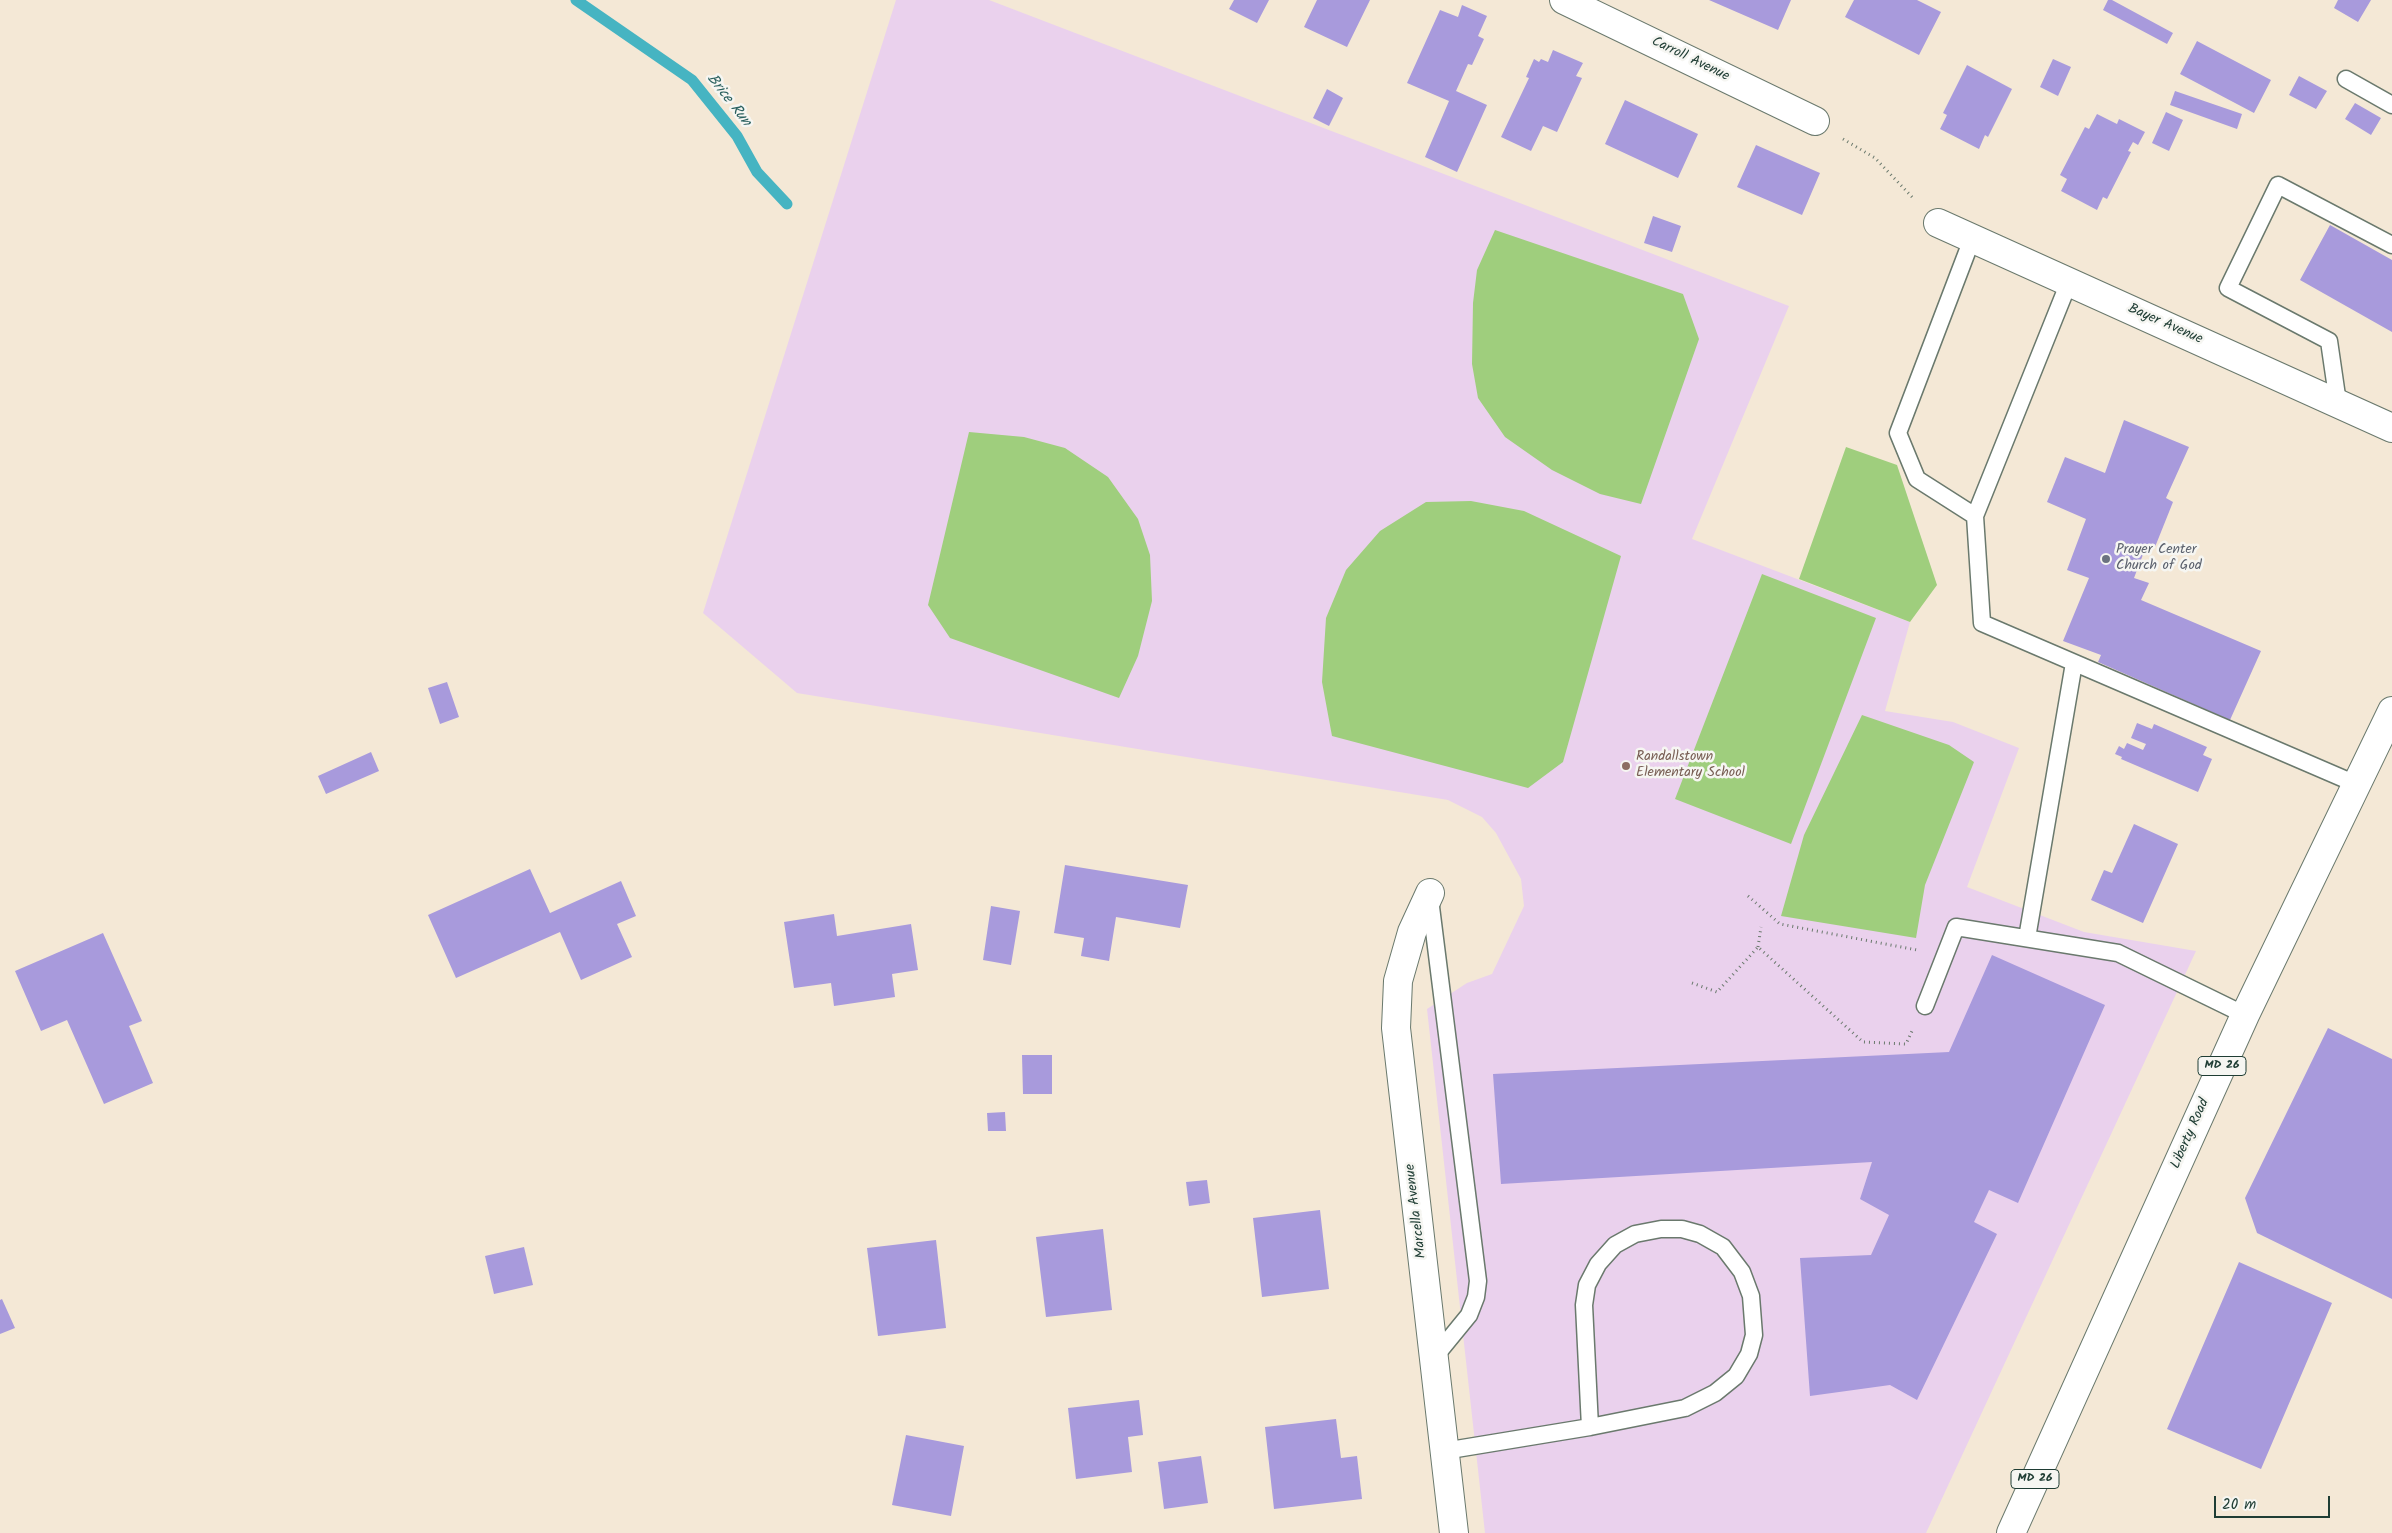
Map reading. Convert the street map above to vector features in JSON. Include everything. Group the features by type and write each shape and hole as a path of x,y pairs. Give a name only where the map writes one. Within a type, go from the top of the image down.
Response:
{"street":[{"name":"Carroll Avenue","path":"1564,0 1607,9 1815,121"},
{"name":"Bayer Avenue","path":"1938,223 2392,428"},
{"name":"Liberty Road","path":"2011,1533 2245,1015 2392,711"},
{"name":"Marcella Avenue","path":"1430,893 1412,932 1398,981 1396,1028 1454,1533"}],"lane":[{"path":"2346,79 2392,105"},
{"path":"2338,403 2329,341 2228,288 2278,185 2392,245"},
{"path":"1972,239 1898,433 1917,480 1975,516"},
{"path":"2069,282 1975,516 1982,623 2356,784"},
{"path":"2027,938 2074,663"},
{"path":"1430,893 1478,1281 1476,1297 1469,1315 1433,1360"},
{"path":"1925,1006 1956,926 2118,953 2245,1015"},
{"path":"1444,1451 1590,1427 1685,1408 1715,1393 1736,1376 1749,1354 1754,1335 1751,1296 1742,1272 1723,1247 1700,1234 1682,1229 1661,1229 1635,1234 1616,1245 1598,1264 1587,1285 1584,1305 1590,1427"}],"path":[{"path":"1815,121 1875,158 1938,223"},
{"path":"1748,896 1780,924 1944,955"},
{"path":"1692,983 1717,992 1758,947 1761,928"},
{"path":"1758,947 1863,1042 1906,1044 1925,1006"}],"shaded area":[{"name":"Randallstown Elementary School","path":"896,0 989,0 1789,306 1692,539 1910,622 1885,711 1953,722 2019,748 1967,887 2084,932 2196,951 1926,1533 1485,1533 1427,1009 1467,983 1492,974 1524,906 1521,879 1496,833 1482,817 1448,800 797,693 703,613"}],"green space":[{"path":"1495,230 1683,294 1699,339 1641,504 1600,494 1552,470 1505,437 1478,398 1472,364 1473,303 1477,270"},
{"path":"969,432 1024,437 1065,448 1108,477 1138,519 1150,555 1152,601 1138,656 1119,698 950,638 928,605"},
{"path":"1846,447 1897,465 1937,585 1910,622 1799,579"},
{"path":"1471,501 1524,511 1621,556 1563,762 1528,788 1332,736 1322,682 1326,618 1346,570 1380,531 1426,502"},
{"path":"1762,574 1876,618 1791,844 1675,799"},
{"path":"1862,715 1949,745 1974,762 1925,885 1916,938 1781,916 1804,835"}],"building":[{"path":"1234,0 1269,0 1257,23 1229,9"},
{"path":"1317,0 1370,0 1347,47 1304,27"},
{"path":"1709,0 1791,0 1778,30"},
{"path":"1854,0 1917,0 1941,12 1919,55 1845,17"},
{"path":"2108,0 2112,0 2173,33 2167,44 2103,10"},
{"path":"2338,0 2371,0 2358,22 2334,8"},
{"path":"1462,5 1487,16 1478,36 1484,39 1472,65 1468,64 1456,91 1487,105 1457,172 1425,157 1449,101 1407,83 1440,10 1458,17"},
{"path":"2197,41 2271,80 2254,113 2180,74"},
{"path":"1553,50 1583,63 1576,76 1582,78 1557,132 1543,126 1531,151 1501,137 1529,78 1526,77 1534,59 1539,62 1541,59 1548,62"},
{"path":"2053,59 2071,67 2058,96 2040,87"},
{"path":"1967,65 2012,89 1988,137 1985,135 1979,149 1940,129 1947,115 1943,113"},
{"path":"2299,76 2327,91 2316,109 2289,95"},
{"path":"1327,89 1343,98 1329,126 1313,118"},
{"path":"2175,91 2242,114 2237,129 2170,105"},
{"path":"1625,100 1698,134 1678,178 1605,144"},
{"path":"2355,103 2381,118 2371,135 2345,119"},
{"path":"2166,112 2183,120 2169,151 2152,143"},
{"path":"2097,114 2117,124 2119,119 2145,132 2138,145 2133,142 2128,151 2131,152 2107,199 2103,197 2097,210 2061,191 2067,179 2060,175 2085,127 2089,129"},
{"path":"1756,145 1820,173 1802,215 1737,187"},
{"path":"1653,216 1681,226 1672,252 1644,243"},
{"path":"2330,225 2392,260 2392,332 2300,280"},
{"name":"Prayer Center Church of God","path":"2124,420 2189,447 2166,498 2173,502 2155,547 2147,544 2134,578 2149,583 2141,600 2261,651 2230,720 2098,662 2101,655 2063,641 2089,578 2067,570 2086,519 2047,502 2065,457 2105,473"},
{"path":"447,682 459,717 440,724 428,688"},
{"path":"2137,723 2152,729 2154,724 2207,747 2203,755 2212,759 2198,792 2121,759 2122,757 2115,754 2119,746 2124,749 2127,743 2143,750 2146,744 2131,738"},
{"path":"371,752 379,771 326,794 318,776"},
{"path":"2134,824 2178,844 2143,923 2091,900 2104,870 2112,873"},
{"path":"1065,865 1188,885 1180,928 1116,917 1109,961 1081,956 1084,938 1054,933"},
{"path":"530,869 550,913 621,881 636,916 617,924 632,957 581,980 560,932 456,978 428,915"},
{"path":"991,906 1020,911 1011,965 983,960"},
{"path":"834,914 837,936 911,924 918,970 892,974 895,997 834,1006 831,983 794,988 784,922"},
{"path":"103,933 142,1021 129,1026 153,1083 104,1104 67,1020 41,1031 15,971"},
{"path":"1992,955 2105,1005 2018,1203 1989,1190 1974,1222 1997,1234 1917,1400 1890,1385 1810,1396 1800,1258 1871,1255 1889,1215 1860,1199 1872,1162 1501,1184 1493,1074 1949,1052"},
{"path":"2328,1028 2392,1059 2392,1299 2257,1233 2245,1198"},
{"path":"1022,1055 1052,1055 1052,1094 1023,1094"},
{"path":"1005,1112 1006,1131 988,1131 987,1113"},
{"path":"1207,1180 1210,1203 1189,1206 1186,1182"},
{"path":"1320,1210 1329,1289 1262,1297 1253,1218"},
{"path":"1103,1229 1112,1310 1046,1317 1036,1237"},
{"path":"936,1240 946,1328 878,1336 867,1248"},
{"path":"524,1247 533,1285 494,1294 485,1256"},
{"path":"2239,1262 2332,1303 2261,1469 2167,1429"},
{"path":"2,1299 15,1328 0,1334 0,1300"},
{"path":"1139,1400 1143,1435 1128,1437 1132,1472 1076,1479 1068,1408"},
{"path":"1336,1419 1341,1458 1357,1456 1362,1499 1274,1509 1265,1427"},
{"path":"906,1435 964,1446 951,1516 892,1505"},
{"path":"1201,1456 1208,1503 1164,1509 1158,1462"}],"waterway":[{"name":"Brice Run","path":"576,0 692,80 737,136 757,172 787,204"}],"place":[{"name":"Prayer Center Church of God","path":"2106,559"},
{"name":"Randallstown Elementary School","path":"1626,766"}]}
